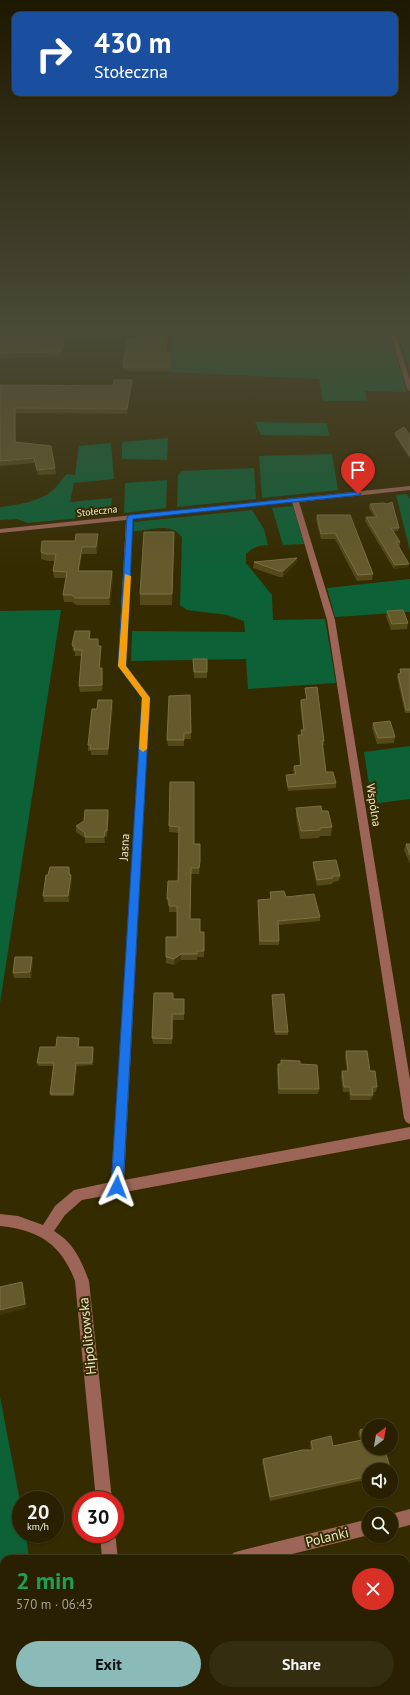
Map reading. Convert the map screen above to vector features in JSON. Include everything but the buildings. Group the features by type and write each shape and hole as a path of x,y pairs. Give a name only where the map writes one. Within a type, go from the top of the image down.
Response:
{"street":[{"name":"Stołeczna","path":"0,531 410,488"},
{"name":"Wspólna","path":"295,500 331,620 410,1118"},
{"name":"Jasna","path":"117,1187 146,698 122,666 130,517"},
{"path":"46,1232 56,1215 66,1203 79,1194 410,1134"},
{"name":"Hipolitowska","path":"0,1220 17,1222 46,1232 67,1250 82,1282 103,1491"},
{"path":"398,1520 410,1517"},
{"name":"Polanki","path":"255,1555 362,1529"},
{"path":"109,1543 110,1555"}],"green space":[{"path":"255,422 327,423 329,436 261,435"},
{"path":"168,438 167,460 122,459 122,442"},
{"path":"111,443 114,479 74,483 70,502 112,498 110,515 28,523 17,519 0,520 0,507 41,498 52,491 67,474 75,475 79,446"},
{"path":"332,454 338,490 262,498 259,456"},
{"path":"254,468 256,499 177,507 178,476 181,471"},
{"path":"167,480 166,508 124,513 125,483"},
{"path":"407,494 410,499 410,551 396,495"},
{"path":"293,506 304,544 283,545 272,508"},
{"path":"252,510 264,529 268,545 256,547 246,554 246,563 272,595 273,620 325,619 336,683 248,689 246,659 131,661 132,631 245,632 244,621 227,615 187,610 180,605 182,537 172,529 166,528 134,531 134,522"},
{"path":"410,579 410,612 335,617 327,588"},
{"path":"61,610 0,1003 0,611"},
{"path":"410,746 410,799 372,804 364,752"},
{"path":"0,1397 18,1491 12,1491 12,1543 27,1543 29,1555 0,1555"}],"slow traffic":[{"path":"127,576 122,666 145,694 143,749"}],"route":[{"path":"117,1187 146,698 145,694 122,666 130,517 358,494"}]}
